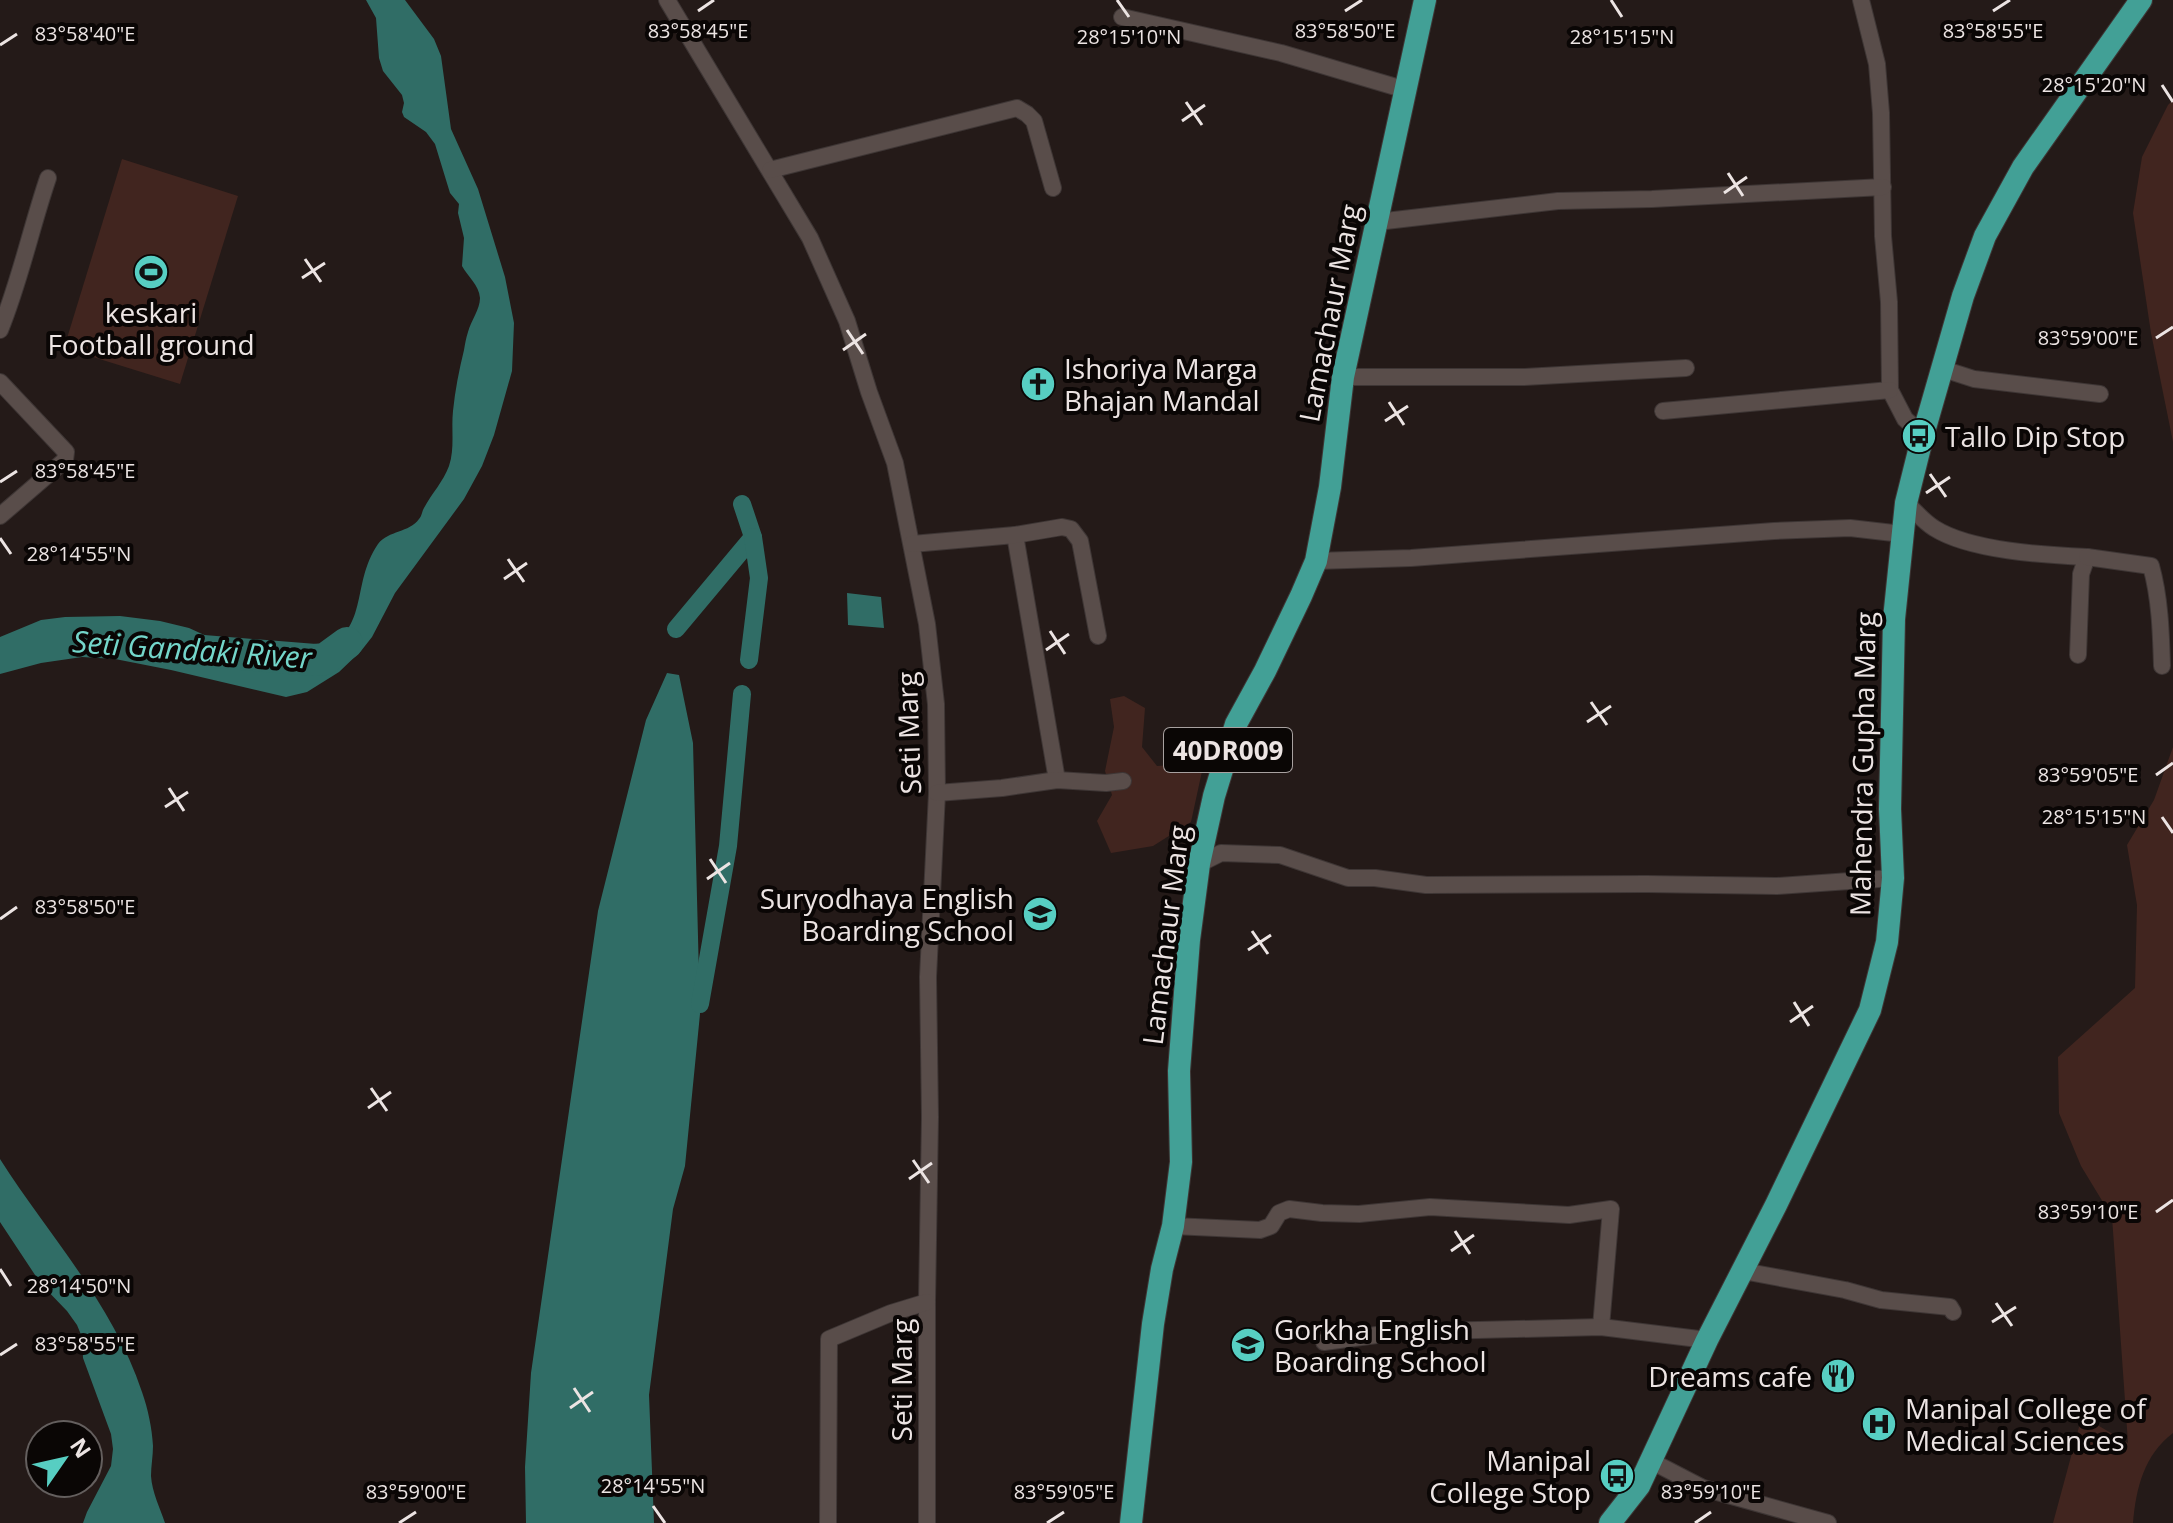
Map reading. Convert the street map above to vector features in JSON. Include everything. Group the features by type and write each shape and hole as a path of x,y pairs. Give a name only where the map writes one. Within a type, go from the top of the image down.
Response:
{"main road":[{"name":"Lamachaur Marg","path":"1131,1523 1153,1324 1173,1226 1181,1162 1180,1056 1189,940 1199,864 1214,796 1236,724 1316,561 1330,487 1343,377 1424,0"},
{"name":"Mahendra Gupha Marg","path":"1610,1523 1639,1486 1707,1340 1870,1010 1887,942 1893,878 1890,809 1894,619 1906,503 1923,435 1963,296 1985,236 2023,167 2141,0"}],"street":[{"name":"Seti Marg","path":"667,0 810,238 847,321 895,463 927,624 936,704 937,793 928,977 927,1523"},
{"path":"1861,0 1877,64 1881,113 1890,390 1905,419 1923,435"},
{"path":"1122,17 1281,53 1406,90"},
{"path":"770,170 1017,108 1034,121 1053,188"},
{"path":"0,330 48,178"},
{"path":"1377,222 1558,201 1883,187"},
{"path":"1343,377 1524,377 1686,368"},
{"path":"1943,369 1974,379 2100,394"},
{"path":"0,382 66,452 65,460 0,516"},
{"path":"1663,411 1890,390"},
{"path":"1906,503 1935,528 1976,545 2151,566 2161,629 2162,666"},
{"path":"912,544 1015,535 1062,527 1071,529 1080,541 1098,636"},
{"path":"1316,561 1411,558 1774,531 1850,528 1902,534"},
{"path":"1015,535 1057,780"},
{"path":"2078,655 2081,574 2087,557"},
{"path":"937,793 1057,780 1123,781"},
{"path":"1199,864 1221,853 1280,855 1348,878 1375,878 1426,885 1777,886 1893,878"},
{"path":"1173,1226 1260,1230 1271,1226 1279,1213 1289,1209 1359,1214 1430,1207 1569,1215 1611,1209 1601,1327"},
{"path":"1743,1271 1881,1300 1950,1307 1953,1312"},
{"path":"828,1523 829,1339 891,1313 927,1302"},
{"path":"1324,1342 1399,1332 1601,1327 1707,1340"},
{"path":"1651,1461 1703,1488 1828,1523"}],"shaded area":[{"path":"2173,100 2173,442 2151,333 2133,213 2142,157"},
{"name":"keskari Football ground","path":"122,159 238,196 180,384 64,348"},
{"path":"1124,696 1145,708 1142,747 1157,766 1172,765 1176,748 1209,739 1191,822 1153,846 1111,853 1097,821 1112,795 1105,771 1114,727 1110,699"},
{"path":"2173,747 2173,1433 2155,1451 2143,1473 2133,1523 2053,1523 2082,1416 2128,1443 2112,1217 2081,1166 2059,1113 2058,1057 2135,988 2137,905 2127,845 2154,800"}],"water":[{"path":"366,0 405,0 434,39 441,56 451,129 478,189 505,277 514,323 512,371 482,466 464,499 395,593 372,637 339,672 307,692 286,697 115,659 82,657 41,663 0,674 0,637 41,620 65,617 120,616 160,621 189,628 268,664 292,665 309,660 333,646 353,620 369,560 378,544 415,524 444,477 452,452 453,411 459,373 467,334 480,298 462,266 464,238 459,204 450,193 435,144 426,132 404,117 402,95 383,71 376,18"},
{"path":"847,593 881,597 884,628 848,625"},
{"path":"667,673 679,675 693,743 700,1014 685,1166 673,1209 649,1395 654,1523 526,1523 525,1467 531,1373 598,911 646,720"},
{"path":"0,1159 97,1300 130,1360 149,1419 153,1446 152,1482 165,1523 83,1523 94,1499 104,1499 104,1479 111,1466 113,1449 111,1434 83,1358 82,1337 77,1325 41,1284 0,1222"}],"waterway":[{"path":"676,629 753,537 742,504"},
{"path":"749,660 759,578 753,537"},
{"name":"Seti Gandaki River","path":"203,651 315,660 325,659 347,643"},
{"path":"700,1004 728,846 742,694"}],"place":[{"name":"keskari Football ground","path":"151,272"},
{"name":"Ishoriya Marga Bhajan Mandal","path":"1038,384"},
{"name":"Tallo Dip Stop","path":"1919,436"},
{"name":"Suryodhaya English Boarding School","path":"1040,914"},
{"name":"Gorkha English Boarding School","path":"1248,1345"},
{"name":"Dreams cafe","path":"1838,1376"},
{"name":"Manipal College of Medical Sciences","path":"1879,1424"},
{"name":"Manipal College Stop","path":"1617,1476"}]}
